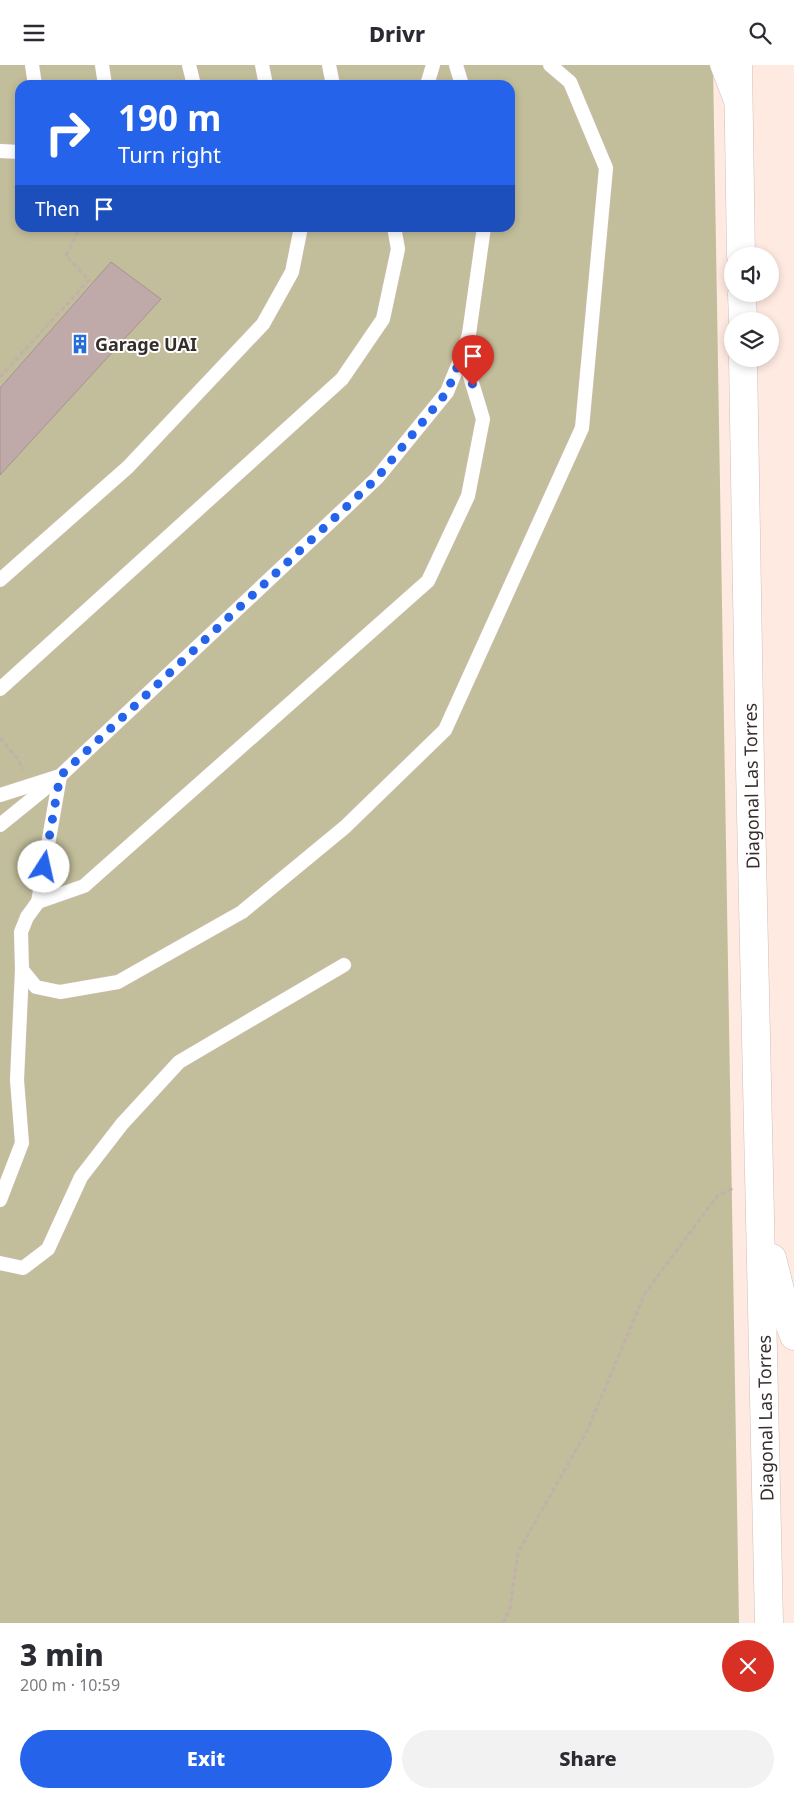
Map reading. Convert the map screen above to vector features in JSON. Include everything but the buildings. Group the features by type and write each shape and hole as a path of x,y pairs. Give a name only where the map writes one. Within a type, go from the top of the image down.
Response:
{"street":[{"path":"738,65 742,247"},
{"name":"Diagonal Las Torres","path":"743,367 750,767 770,1623"},
{"name":"Diagonal Las Torres","path":"760,1213 787,1317 794,1336"}],"lane":[{"path":"32,65 34,80"},
{"path":"102,65 105,80"},
{"path":"189,65 193,80"},
{"path":"262,65 265,80"},
{"path":"329,65 332,80"},
{"path":"428,80 433,65"},
{"path":"456,65 460,80"},
{"path":"22,970 36,987 60,993 118,982 234,917 345,827 445,730 582,428 606,168 570,82 550,65"},
{"path":"717,65 739,123"},
{"path":"0,151 15,152"},
{"path":"0,580 128,467 263,324 292,272 299,232"},
{"path":"0,689 342,379 383,319 398,249 395,232"},
{"path":"0,825 60,776 377,478 447,392 469,334 483,232"},
{"path":"38,902 84,886 428,581 468,496 483,419 463,353"},
{"path":"0,1200 22,1143 17,1080 22,970 21,931 27,917 38,902 60,776"},
{"path":"0,795 60,776"},
{"path":"0,1263 23,1268 48,1249 81,1177 122,1124 179,1062 344,965"}],"path":[{"path":"0,377 89,279 66,255 78,232"},
{"path":"0,738 18,759 30,786"},
{"path":"503,1623 510,1609 518,1552 588,1429 645,1293 718,1195 760,1175"}],"shaded area":[{"path":"0,65 713,65 739,1623 0,1623"}],"place":[{"name":"Garage UAI","path":"80,344"}],"route":[{"path":"44,867 60,776 377,478 447,392 463,353 473,386"}]}
